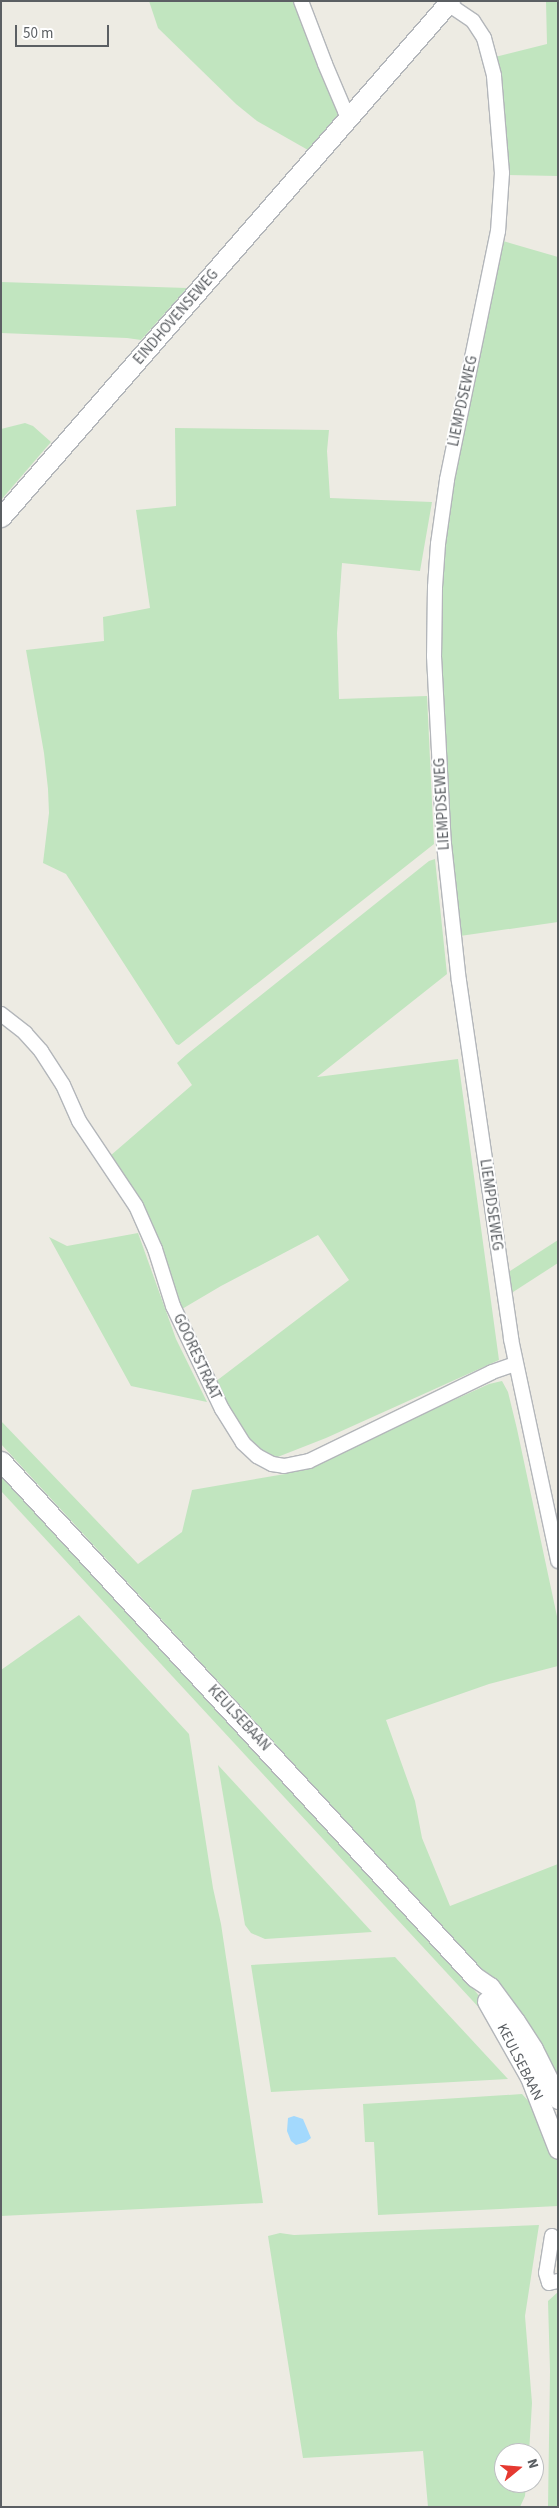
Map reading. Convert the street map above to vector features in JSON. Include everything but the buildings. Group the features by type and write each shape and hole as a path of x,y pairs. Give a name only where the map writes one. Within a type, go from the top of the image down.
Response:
{"main road":[{"name":"EINDHOVENSEWEG","path":"1,517 350,116 453,6"},
{"name":"KEULSEBAAN","path":"1,1461 475,1977 490,1987 515,2020 544,2069 558,2098"},
{"name":"KEULSEBAAN","path":"475,1977 530,2077 558,2149"}],"street":[{"path":"301,1 328,72 345,111 350,116"},
{"name":"LIEMPDSEWEG","path":"453,6 461,20 485,45 494,76 502,173 498,231 447,480 435,588 434,656 444,844 450,913 515,1364 558,1561"},
{"name":"GOORESTRAAT","path":"1,1014 41,1051 63,1085 79,1121 136,1206 152,1241 173,1306 222,1409 243,1443 257,1456 272,1464 284,1466 309,1461 492,1372 515,1364"},
{"path":"552,2236 546,2272 549,2283 558,2281"}],"green space":[{"path":"149,1 296,1 340,114 308,150 257,121 236,104 158,28"},
{"path":"546,1 558,1 558,176 507,175 503,98 495,57 547,44"},
{"path":"503,241 558,257 558,922 460,936 447,808 441,631 443,563 454,479"},
{"path":"1,282 187,288 141,340 1,333"},
{"path":"25,423 33,426 51,442 1,500 1,429"},
{"path":"175,428 329,430 327,451 330,498 432,502 420,571 342,563 337,633 339,699 427,696 434,844 179,1045 176,1044 66,874 43,863 49,813 48,789 44,753 26,650 104,641 103,617 150,608 136,510 176,506"},
{"path":"435,859 447,974 317,1077 458,1059 499,1360 326,1438 275,1458 257,1451 234,1419 215,1382 349,1280 318,1235 221,1286 182,1309 155,1232 145,1211 110,1156 192,1085 177,1063 429,861"},
{"path":"138,1233 176,1339 207,1402 131,1386 49,1237 67,1246"},
{"path":"558,1240 558,1263 510,1294 507,1273"},
{"path":"502,1381 508,1392 517,1429 558,1621 558,1666 489,1684 386,1720 415,1801 422,1838 450,1906 558,1864 558,2086 483,1971 1,1444 1,1421 138,1564 182,1532 192,1490 285,1474 306,1467 489,1384"},
{"path":"1,1471 468,1982 480,1997 483,2012 1,1491"},
{"path":"79,1615 189,1734 213,1888 221,1924 263,2203 1,2216 1,1670"},
{"path":"218,1765 372,1932 265,1939 251,1933 245,1925"},
{"path":"395,1957 508,2079 271,2092 251,1965"},
{"path":"522,2094 543,2117 557,2159 558,2206 378,2215 374,2142 365,2142 363,2104"},
{"path":"539,2225 525,2316 532,2403 530,2443 494,2443 494,2493 525,2493 520,2507 428,2507 423,2451 303,2458 268,2236 280,2233 294,2235"},
{"path":"558,2292 558,2507 548,2507 550,2371 548,2301"}],"water":[{"path":"294,2116 303,2119 311,2138 306,2142 296,2145 291,2141 287,2131 288,2118"}]}
